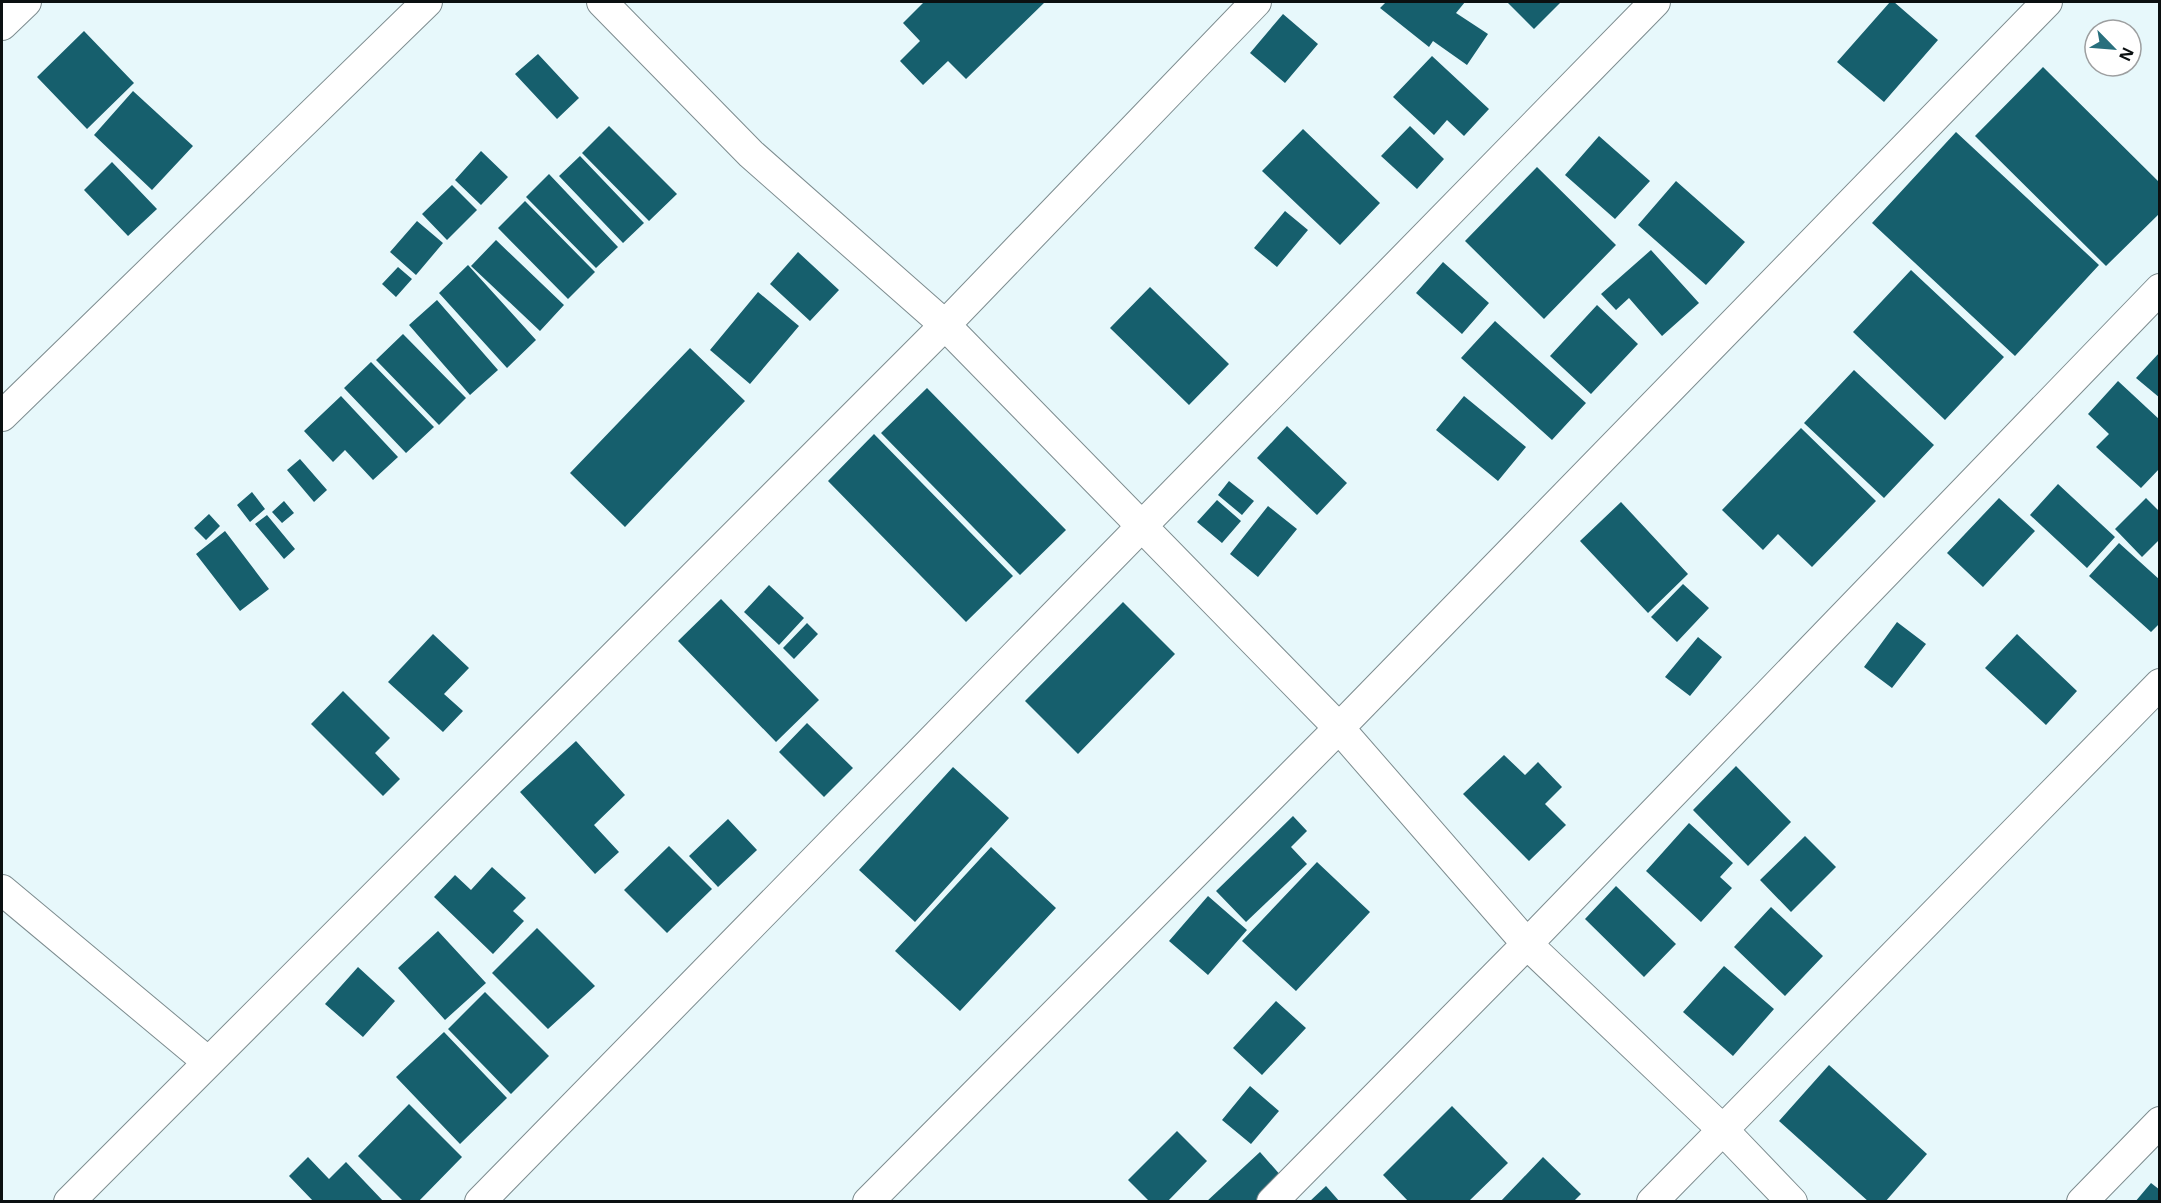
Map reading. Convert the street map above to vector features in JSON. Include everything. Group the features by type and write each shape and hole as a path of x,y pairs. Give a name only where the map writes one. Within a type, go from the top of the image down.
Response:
{"street":[{"path":"2,25 26,2"},
{"path":"2,416 427,2"},
{"path":"602,2 751,154 945,325 1339,728 1527,944 1723,1130 1792,1202"},
{"path":"69,1202 945,325 1256,2"},
{"path":"480,1202 1656,2"},
{"path":"868,1202 1339,728 2047,2"},
{"path":"1272,1202 1527,944 2160,289"},
{"path":"1652,1202 2160,684"},
{"path":"2,890 208,1062"},
{"path":"2082,1202 2160,1122"}],"building":[{"path":"924,2 1045,2 966,79 948,61 923,85 900,61 920,41 903,23"},
{"path":"1386,2 1465,2 1456,13 1488,34 1467,65 1433,41 1429,47 1380,8"},
{"path":"1507,2 1561,2 1534,29"},
{"path":"1890,2 1894,2 1938,40 1884,102 1837,62"},
{"path":"1283,14 1318,44 1285,83 1250,53"},
{"path":"84,31 134,83 87,129 37,77"},
{"path":"538,54 579,98 557,119 515,74"},
{"path":"1432,56 1489,109 1464,136 1447,120 1434,135 1393,97"},
{"path":"2043,67 2160,183 2160,213 2106,266 1975,136"},
{"path":"133,91 193,146 152,190 94,135"},
{"path":"609,126 677,194 649,221 582,153"},
{"path":"1410,126 1444,159 1417,189 1381,156"},
{"path":"1303,129 1380,203 1340,245 1262,171"},
{"path":"1956,132 2099,265 2015,356 1872,223"},
{"path":"1599,136 1650,181 1615,219 1565,175"},
{"path":"481,151 508,177 481,205 455,180"},
{"path":"580,156 644,223 623,243 559,176"},
{"path":"112,162 157,209 128,236 84,190"},
{"path":"1537,167 1616,245 1544,319 1465,241"},
{"path":"549,174 618,247 596,268 526,197"},
{"path":"1676,181 1745,242 1706,285 1638,225"},
{"path":"452,185 477,210 447,240 422,214"},
{"path":"525,201 595,272 568,299 498,228"},
{"path":"1285,211 1308,230 1277,267 1254,248"},
{"path":"417,221 443,243 416,275 390,252"},
{"path":"496,240 564,305 540,331 471,266"},
{"path":"1651,250 1699,303 1662,336 1629,298 1616,310 1601,294"},
{"path":"798,252 839,290 810,321 770,284"},
{"path":"1443,262 1489,303 1462,334 1416,293"},
{"path":"468,265 536,340 507,368 439,293"},
{"path":"398,267 412,279 396,297 382,284"},
{"path":"1911,270 2004,357 1945,420 1853,332"},
{"path":"1150,287 1229,364 1189,405 1110,328"},
{"path":"758,292 799,326 750,384 710,350"},
{"path":"437,300 498,370 470,395 409,325"},
{"path":"1597,305 1638,344 1591,394 1550,356"},
{"path":"1495,321 1586,403 1552,440 1461,358"},
{"path":"403,334 466,398 439,425 376,360"},
{"path":"690,348 745,401 625,527 570,473"},
{"path":"2160,352 2160,398 2136,378"},
{"path":"371,362 434,427 406,453 344,388"},
{"path":"1854,370 1934,445 1884,498 1804,423"},
{"path":"2118,381 2160,420 2160,468 2141,488 2096,447 2109,434 2088,414"},
{"path":"927,388 1066,530 1020,575 881,433"},
{"path":"341,396 398,457 373,480 345,450 333,462 304,431"},
{"path":"1464,396 1526,447 1498,481 1436,430"},
{"path":"1287,426 1347,483 1317,515 1257,458"},
{"path":"1801,428 1876,501 1812,567 1778,534 1763,550 1722,510"},
{"path":"874,434 1013,576 966,622 828,481"},
{"path":"300,459 327,490 314,502 287,470"},
{"path":"1229,481 1254,501 1242,515 1218,495"},
{"path":"2058,484 2115,537 2087,568 2030,515"},
{"path":"252,492 265,509 250,522 237,505"},
{"path":"1999,498 2035,531 1983,587 1947,553"},
{"path":"2146,498 2160,512 2160,539 2142,557 2115,529"},
{"path":"1217,500 1241,521 1222,543 1197,522"},
{"path":"284,501 294,513 282,523 272,512"},
{"path":"1621,502 1688,574 1648,613 1580,541"},
{"path":"1268,506 1297,529 1258,577 1230,554"},
{"path":"209,514 220,526 206,540 194,528"},
{"path":"267,515 295,549 284,559 255,524"},
{"path":"225,531 269,589 240,611 196,554"},
{"path":"2119,543 2160,580 2160,623 2151,632 2089,576"},
{"path":"1683,584 1709,608 1677,642 1651,617"},
{"path":"769,585 804,618 779,645 744,612"},
{"path":"721,599 819,700 776,742 678,641"},
{"path":"1123,602 1175,654 1078,754 1025,701"},
{"path":"1897,622 1926,644 1892,688 1864,667"},
{"path":"807,623 818,634 794,659 783,648"},
{"path":"433,634 469,668 444,694 463,711 443,732 388,682"},
{"path":"2017,634 2077,691 2046,725 1985,668"},
{"path":"1698,637 1722,657 1690,696 1665,677"},
{"path":"343,691 390,738 375,753 400,779 383,796 311,724"},
{"path":"807,723 853,768 824,797 779,752"},
{"path":"576,741 625,795 594,825 619,852 595,874 520,792"},
{"path":"1504,755 1525,775 1538,762 1562,787 1545,804 1566,825 1529,861 1463,794"},
{"path":"1736,766 1791,822 1748,866 1693,810"},
{"path":"953,767 1009,818 915,922 859,870"},
{"path":"1293,816 1307,831 1291,847 1307,864 1246,922 1216,891"},
{"path":"728,819 757,850 718,887 689,856"},
{"path":"1689,823 1733,863 1720,877 1732,888 1701,922 1646,871"},
{"path":"1805,836 1836,867 1791,912 1760,880"},
{"path":"669,846 712,889 667,933 624,890"},
{"path":"991,847 1056,908 960,1011 895,951"},
{"path":"1317,862 1370,912 1296,991 1242,941"},
{"path":"492,867 526,898 513,911 524,921 493,954 434,897 455,875 471,890"},
{"path":"1616,886 1676,944 1644,977 1585,919"},
{"path":"1208,896 1247,930 1208,975 1169,941"},
{"path":"1771,907 1823,956 1785,996 1734,947"},
{"path":"537,928 595,986 548,1029 492,973"},
{"path":"438,931 486,983 445,1020 398,968"},
{"path":"1724,966 1774,1009 1733,1056 1683,1012"},
{"path":"358,967 395,1001 363,1037 325,1004"},
{"path":"485,992 549,1056 511,1094 448,1029"},
{"path":"1276,1001 1306,1028 1262,1075 1233,1048"},
{"path":"444,1032 507,1098 460,1144 396,1077"},
{"path":"1829,1065 1927,1154 1885,1202 1869,1202 1779,1121"},
{"path":"1250,1086 1279,1111 1251,1144 1222,1120"},
{"path":"409,1104 462,1157 418,1202 404,1202 358,1156"},
{"path":"1452,1106 1508,1163 1468,1202 1409,1202 1383,1175"},
{"path":"1177,1131 1207,1161 1167,1202 1150,1202 1128,1180"},
{"path":"1260,1152 1282,1177 1255,1202 1206,1202"},
{"path":"308,1157 329,1179 346,1162 384,1202 314,1202 289,1176"},
{"path":"1543,1157 1581,1194 1573,1202 1500,1202"},
{"path":"2151,1183 2160,1190 2160,1202 2135,1202"},
{"path":"1326,1186 1340,1202 1309,1202"}]}
